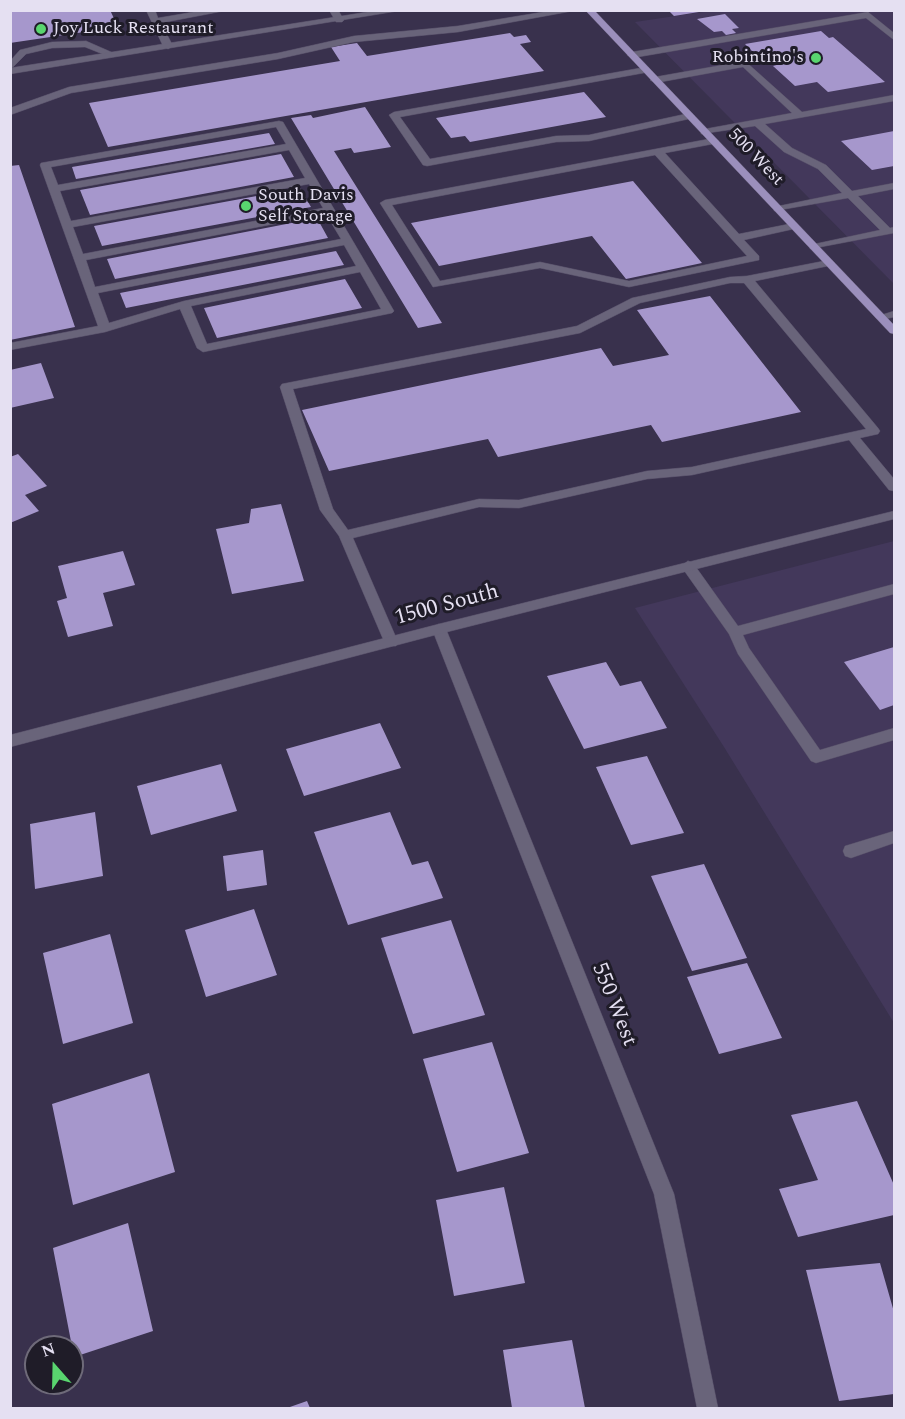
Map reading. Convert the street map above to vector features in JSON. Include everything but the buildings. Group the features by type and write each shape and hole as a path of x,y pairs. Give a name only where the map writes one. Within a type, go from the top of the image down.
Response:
{"main road":[{"name":"500 West","path":"589,10 894,331"}],"street":[{"path":"150,10 168,46"},
{"path":"156,21 225,10"},
{"path":"333,10 339,20"},
{"path":"10,69 400,10"},
{"path":"10,112 69,90 278,56 354,39 458,30 574,10"},
{"path":"632,55 868,15 894,37"},
{"path":"10,69 23,52 52,45 86,44 113,55"},
{"path":"655,80 745,64 800,115"},
{"path":"646,70 394,115 428,163 556,139 589,138 690,116"},
{"path":"705,132 894,98"},
{"path":"756,122 788,150 822,167 891,231"},
{"path":"105,328 45,165 279,124 388,310 203,348 184,304"},
{"path":"658,152 755,258 628,284 540,265 437,285 385,203 714,141"},
{"path":"54,189 292,146"},
{"path":"67,225 311,180"},
{"path":"778,209 894,186"},
{"path":"79,258 329,210"},
{"path":"737,238 794,226"},
{"path":"814,247 891,231"},
{"path":"91,291 347,241"},
{"path":"391,642 345,535 327,510 286,387 580,329 636,300 730,280 747,279 829,263"},
{"path":"10,347 105,328 184,304 363,268"},
{"path":"345,535 479,503 519,504 646,475 692,471 874,431 747,279"},
{"path":"881,317 894,314"},
{"path":"852,436 894,487"},
{"name":"1500 South","path":"10,741 439,629 894,515"},
{"path":"688,566 735,632 743,650 816,757 894,734"},
{"path":"735,632 894,590"},
{"name":"550 West","path":"439,629 664,1194 708,1408"},
{"path":"851,851 894,837"}],"shaded area":[{"path":"709,11 894,11 894,284 635,22"},
{"path":"894,541 894,1023 724,747 635,608"}],"place":[{"name":"Joy Luck Restaurant","path":"41,29"},
{"name":"Robintino's","path":"816,58"},
{"name":"South Davis Self Storage","path":"246,206"}]}
